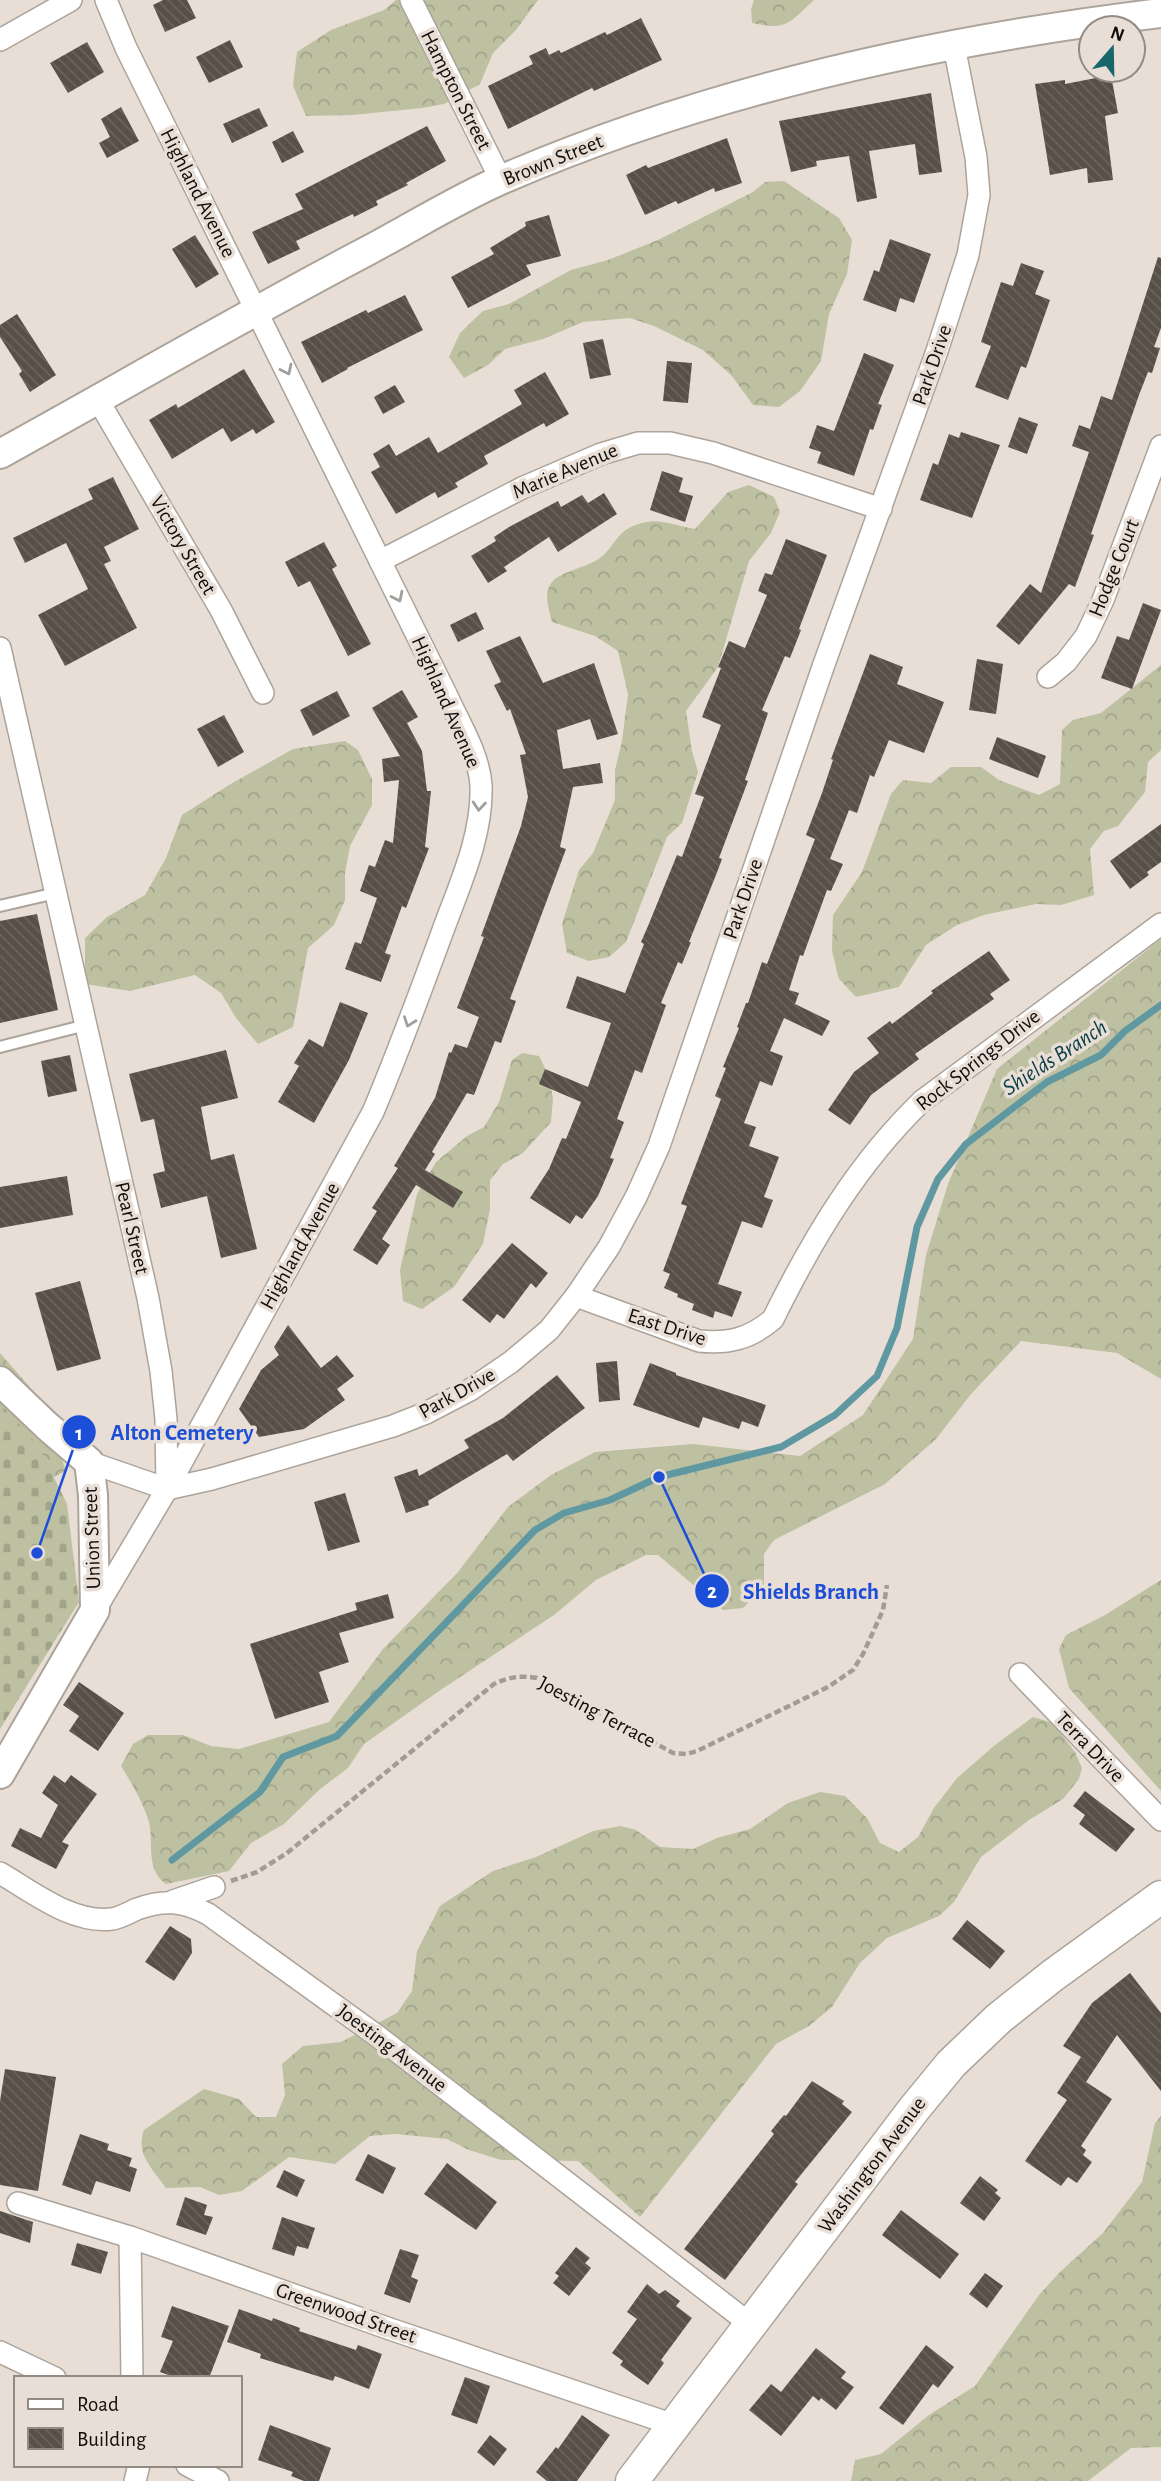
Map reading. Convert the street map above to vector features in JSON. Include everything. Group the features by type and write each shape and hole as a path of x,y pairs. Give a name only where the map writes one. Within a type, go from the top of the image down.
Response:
{"main road":[{"name":"Washington Avenue","path":"632,2481 951,2064 998,2019 1095,1943 1161,1897"}],"street":[{"path":"0,40 71,0"},
{"name":"Highland Avenue","path":"106,0 126,48 257,309 474,756 481,785 480,810 472,846 400,1048 373,1112 167,1489"},
{"name":"Hampton Street","path":"411,0 501,180"},
{"name":"Brown Street","path":"0,454 257,309 501,180 614,136 760,88 954,46 1161,13"},
{"name":"Park Drive","path":"167,1489 327,1446 426,1413 470,1390 511,1362 549,1330 576,1296 615,1237 659,1146 823,667 937,351 968,255 978,213 979,195 976,157 954,46"},
{"name":"Victory Street","path":"98,400 221,610 263,693"},
{"name":"Marie Avenue","path":"380,561 522,488 601,454 638,443 670,443 713,453 881,509"},
{"name":"Hodge Court","path":"1048,677 1066,662 1086,636 1103,600 1161,446"},
{"name":"Pearl Street","path":"0,648 148,1297 166,1419 167,1489"},
{"name":"Rock Springs Drive","path":"823,1224 862,1167 894,1128 922,1101 1161,923"},
{"name":"East Drive","path":"576,1296 699,1341 719,1343 741,1339 773,1319 823,1224"},
{"name":"Union Street","path":"0,1381 89,1462 93,1495 95,1610"},
{"path":"0,1774 167,1489 89,1462"},
{"name":"Terra Drive","path":"1020,1674 1161,1820"},
{"path":"0,1873 65,1910 89,1918 113,1919 154,1903 173,1901 214,1887"},
{"name":"Joesting Avenue","path":"173,1901 191,1905 208,1914 376,2035 750,2324"},
{"name":"Greenwood Street","path":"18,2203 130,2237 674,2425"},
{"path":"130,2237 132,2376"},
{"path":"0,2352 51,2376"},
{"path":"191,2467 218,2481"}],"lane":[{"path":"0,906 56,893"},
{"path":"0,1047 86,1026"}],"path":[{"name":"Joesting Terrace","path":"214,1887 257,1872 287,1853 494,1684 508,1678 537,1678 673,1752 687,1754 697,1751 828,1687 853,1670 883,1610 887,1585"}],"green space":[{"path":"396,0 538,0 516,30 493,53 480,84 444,104 353,115 306,116 293,86 297,52 331,30 384,10"},
{"path":"754,0 814,0 787,23 773,26 752,23 751,9"},
{"path":"784,181 839,218 852,240 847,274 829,314 821,361 800,391 779,407 753,405 732,376 703,350 654,326 630,318 583,322 543,339 505,349 488,365 464,378 449,357 460,333 483,311 509,304 571,270 608,260 658,240 753,192 765,182"},
{"path":"749,485 774,497 780,512 771,533 749,561 718,667 686,711 698,772 682,823 667,837 626,942 609,957 589,961 567,953 562,924 579,870 593,853 615,800 615,770 628,694 618,651 595,636 552,622 547,601 548,590 557,578 604,555 628,529 652,521 695,529 728,492"},
{"path":"1161,665 1161,750 1148,762 1145,792 1118,826 1104,831 1090,849 1094,895 1061,905 1036,904 984,915 957,925 926,945 899,987 856,997 839,979 832,951 833,915 862,872 891,794 903,780 931,783 951,767 981,767 999,780 1039,795 1060,784 1062,730 1073,720 1101,713"},
{"path":"345,741 358,750 372,779 372,805 350,846 345,873 345,900 334,925 308,948 293,1027 258,1044 236,1018 221,993 195,975 130,991 85,984 85,938 107,917 145,895 166,858 182,815 293,749"},
{"path":"1161,939 1161,1379 1117,1353 1021,1341 971,1394 936,1439 885,1484 774,1540 764,1554 764,1587 743,1608 723,1610 658,1555 646,1555 596,1580 554,1615 364,1744 348,1768 319,1790 284,1824 251,1843 229,1871 166,1884 159,1878 153,1864 147,1815 121,1766 133,1744 148,1735 183,1735 211,1746 239,1749 329,1722 383,1649 458,1572 508,1507 551,1475 595,1452 693,1444 800,1456 863,1415 913,1339 926,1255 948,1184 997,1069"},
{"path":"522,1053 539,1056 548,1074 553,1098 551,1122 523,1153 503,1164 490,1180 490,1209 483,1244 454,1287 422,1309 403,1301 400,1270 417,1194 436,1162 467,1136 484,1127 499,1102 512,1060"},
{"path":"0,1353 42,1401 66,1471 54,1477 0,1474"},
{"path":"0,1404 38,1445 67,1504 79,1602 0,1729"},
{"path":"1161,1580 1161,1791 1069,1688 1059,1649 1066,1635 1105,1615"},
{"path":"1033,1717 1053,1723 1075,1752 1082,1768 1079,1779 1063,1799 1029,1820 981,1857 954,1902 939,1916 887,1938 860,1963 832,2007 809,2026 776,2044 640,2217 578,2161 501,2160 469,2150 447,2139 396,2134 370,2136 335,2164 289,2157 242,2191 219,2195 200,2187 166,2188 147,2161 142,2147 144,2130 204,2089 239,2099 256,2117 276,2117 285,2095 282,2064 303,2046 341,2042 397,2013 412,1991 417,1951 440,1906 493,1871 536,1857 593,1831 621,1826 636,1830 660,1847 693,1849 717,1838 750,1829 788,1803 820,1792 845,1796 867,1818 880,1843 899,1852 918,1837 934,1808 957,1778"},
{"path":"1161,2116 1161,2447 1131,2448 1088,2481 851,2481 855,2460 881,2454 929,2415 975,2386 1039,2295 1103,2233 1142,2182 1155,2123"}],"building":[{"path":"163,0 187,0 196,18 165,32 153,5"},
{"path":"641,18 662,60 594,91 592,88 508,129 488,86 533,64 529,56 546,48 549,55 559,50 561,53"},
{"path":"230,40 243,67 209,83 196,57"},
{"path":"87,42 104,72 68,93 50,63"},
{"path":"1065,80 1065,84 1077,82 1077,84 1113,84 1118,113 1105,116 1113,180 1088,183 1087,168 1050,175 1035,84"},
{"path":"931,93 942,172 919,175 915,144 869,151 877,198 857,202 849,156 816,161 817,166 791,172 779,121"},
{"path":"121,107 139,141 107,158 99,143 110,137 101,119"},
{"path":"259,108 268,126 232,143 223,124"},
{"path":"427,126 446,161 376,201 378,205 296,241 300,249 268,264 252,232 303,209 295,194"},
{"path":"293,131 304,152 282,163 272,142"},
{"path":"727,138 742,183 715,192 714,188 645,215 626,175 646,165 648,168"},
{"path":"549,215 561,256 526,265 531,275 468,308 451,277 494,254 490,248 526,226 525,222"},
{"path":"195,235 219,274 196,288 172,249"},
{"path":"890,239 931,254 914,303 900,298 896,312 863,300 874,270 879,272"},
{"path":"1158,257 1161,258 1161,328 1154,347 1160,348 1152,373 1148,372 1139,395 1091,534 1094,535 1075,587 1069,584 1019,645 996,626 1030,584 1041,593 1089,452 1072,446 1079,425 1090,429 1101,396 1112,400"},
{"path":"1021,263 1044,271 1035,294 1050,300 1026,368 1021,366 1008,400 975,387 991,346 981,342 1001,282 1013,286"},
{"path":"405,295 423,330 322,383 301,342 366,310 368,313"},
{"path":"17,314 56,375 30,392 19,374 22,371 0,337 0,325"},
{"path":"603,339 611,375 590,379 583,343"},
{"path":"864,353 894,365 878,404 882,405 873,430 870,429 854,476 817,463 821,452 809,448 817,425 834,431"},
{"path":"667,361 692,363 688,403 663,401"},
{"path":"244,369 275,422 256,434 253,429 231,442 223,428 172,459 149,420 176,404 178,408"},
{"path":"545,372 569,414 546,427 544,423 484,456 488,464 455,483 458,487 438,498 435,492 396,514 371,472 380,467 373,454 389,444 396,456 429,437 438,453 522,404 514,390"},
{"path":"395,385 405,402 383,414 374,397"},
{"path":"1019,417 1038,424 1027,454 1008,447"},
{"path":"961,432 1000,445 972,518 920,500 933,463 938,465 949,434 959,438"},
{"path":"662,471 683,478 679,492 693,496 685,522 650,510"},
{"path":"113,477 139,529 104,547 111,561 104,564 137,628 65,666 38,615 88,589 66,543 25,563 13,538 93,499 88,489"},
{"path":"604,493 617,514 558,552 549,537 504,567 507,571 488,583 471,556 496,541 494,537 509,527 558,501 561,507 582,495 588,503"},
{"path":"786,539 827,555 790,658 785,656 762,710 768,713 745,780 748,781 719,858 722,859 682,964 678,962 661,1003 666,1005 642,1073 635,1070 617,1119 624,1122 610,1158 614,1159 598,1196 582,1219 576,1215 570,1224 530,1198 549,1169 562,1138 566,1139 581,1102 539,1084 545,1069 588,1087 611,1023 566,1008 577,976 625,993 644,944 641,942 677,855 682,857 704,797 695,794 721,725 702,717 721,668 718,667 729,641 745,648 767,595 758,591 765,573 772,575"},
{"path":"324,542 337,566 332,569 371,644 348,656 310,581 298,587 285,562"},
{"path":"1143,603 1161,610 1132,689 1101,678 1117,636 1129,640"},
{"path":"476,612 484,629 458,642 450,625"},
{"path":"520,636 543,683 594,663 618,734 597,740 590,719 557,730 563,769 600,763 603,783 573,787 560,847 566,849 510,999 516,1001 501,1043 495,1041 474,1095 467,1093 432,1152 435,1154 425,1170 463,1192 453,1208 416,1185 382,1239 390,1245 377,1265 353,1250 377,1211 372,1208 398,1168 394,1166 435,1098 449,1052 451,1053 455,1044 467,1048 479,1017 457,1008 484,937 481,936 521,826 528,797 520,755 526,754 510,709 507,711 494,685 501,682 486,651"},
{"path":"870,654 903,667 897,684 944,702 924,753 889,740 874,777 870,775 857,813 849,810 830,859 843,864 831,891 827,890 803,956 800,955 789,990 799,993 795,1004 830,1021 822,1036 784,1018 770,1051 783,1056 772,1086 760,1081 744,1123 756,1127 749,1146 779,1157 764,1197 773,1200 762,1228 742,1221 718,1284 742,1292 732,1317 715,1311 713,1318 692,1310 694,1304 664,1288 670,1274 663,1271 687,1206 681,1204 721,1099 715,1096 726,1068 723,1067 762,962 767,964 815,839 806,835"},
{"path":"977,659 1003,664 996,714 969,710"},
{"path":"402,690 418,717 407,723 422,751 427,791 431,791 425,847 429,848 406,908 402,906 385,953 391,955 381,982 345,969 355,942 361,944 377,898 360,891 369,865 375,867 385,840 393,843 399,780 384,782 382,759 400,756 372,708"},
{"path":"337,691 350,716 313,736 300,710"},
{"path":"224,715 244,752 218,767 197,729"},
{"path":"997,737 1046,756 1038,778 989,759"},
{"path":"1161,824 1161,862 1130,889 1110,861"},
{"path":"37,914 58,1010 0,1023 0,921"},
{"path":"989,951 1010,980 990,994 994,999 915,1054 919,1059 871,1095 850,1125 828,1110 854,1072 879,1053 867,1038 890,1021 892,1024 933,993 931,991"},
{"path":"340,1002 368,1013 349,1060 314,1123 278,1102 299,1066 294,1063 309,1039 323,1047"},
{"path":"226,1050 238,1098 201,1107 211,1160 234,1154 257,1249 221,1258 207,1196 161,1208 153,1174 165,1171 154,1119 141,1122 129,1074"},
{"path":"70,1055 77,1091 48,1097 41,1061"},
{"path":"67,1176 73,1215 0,1228 0,1187"},
{"path":"512,1243 548,1273 536,1288 531,1283 504,1319 497,1314 490,1323 462,1300"},
{"path":"80,1281 101,1359 57,1371 35,1293"},
{"path":"288,1325 321,1368 337,1355 354,1376 337,1389 345,1400 304,1429 259,1437 239,1409 261,1370 279,1355 274,1347"},
{"path":"617,1361 620,1400 599,1402 596,1363"},
{"path":"650,1363 676,1375 766,1405 758,1427 742,1421 739,1429 703,1417 699,1428 633,1405"},
{"path":"557,1375 585,1408 513,1461 507,1454 428,1501 429,1505 406,1513 394,1477 417,1469 419,1476 469,1448 464,1440 503,1418"},
{"path":"345,1493 360,1542 328,1551 314,1502"},
{"path":"388,1594 394,1618 339,1633 349,1662 319,1672 329,1702 275,1719 250,1644 357,1610 355,1603"},
{"path":"79,1682 124,1713 98,1751 69,1731 79,1716 63,1705"},
{"path":"54,1775 65,1783 71,1775 97,1794 62,1842 69,1845 56,1869 11,1846 20,1828 41,1838 58,1805 42,1793"},
{"path":"1085,1791 1135,1829 1116,1852 1079,1824 1085,1815 1073,1806"},
{"path":"967,1920 1005,1951 990,1969 952,1939"},
{"path":"170,1926 191,1939 192,1953 174,1981 145,1962"},
{"path":"1130,1973 1161,2013 1161,2091 1117,2035 1086,2082 1112,2099 1081,2146 1086,2150 1083,2155 1092,2162 1077,2183 1068,2177 1061,2186 1025,2161 1067,2100 1057,2093 1081,2057 1063,2046 1092,2003"},
{"path":"5,2069 56,2077 38,2191 0,2185 0,2101"},
{"path":"812,2081 844,2101 842,2104 852,2112 795,2182 798,2184 725,2280 684,2249 774,2134 771,2131"},
{"path":"80,2134 109,2144 107,2150 132,2158 129,2166 137,2169 130,2192 96,2181 91,2195 62,2185"},
{"path":"368,2154 396,2168 383,2194 355,2180"},
{"path":"447,2163 497,2202 476,2230 424,2194"},
{"path":"284,2170 305,2180 297,2197 276,2187"},
{"path":"980,2176 998,2190 995,2193 1001,2198 984,2221 960,2203"},
{"path":"185,2197 207,2205 204,2215 213,2217 206,2235 176,2225"},
{"path":"901,2210 959,2254 940,2279 882,2235"},
{"path":"0,2211 33,2222 30,2243 0,2233"},
{"path":"282,2217 315,2228 308,2249 297,2246 294,2256 272,2249"},
{"path":"77,2243 108,2252 101,2274 71,2265"},
{"path":"576,2247 590,2258 585,2263 591,2268 569,2296 553,2283 559,2276 555,2273"},
{"path":"400,2249 419,2255 411,2277 418,2280 410,2303 384,2294"},
{"path":"985,2273 1003,2286 987,2308 969,2294"},
{"path":"647,2284 659,2294 665,2290 680,2301 676,2306 692,2318 661,2360 664,2363 648,2385 620,2365 623,2361 612,2353 637,2319 627,2312"},
{"path":"172,2306 229,2326 210,2376 171,2376 160,2372 173,2341 161,2337"},
{"path":"239,2309 272,2321 273,2318 300,2328 299,2331 356,2350 358,2345 382,2354 369,2389 335,2376 333,2381 260,2358 261,2354 227,2342"},
{"path":"926,2345 954,2367 938,2388 933,2384 903,2425 879,2408"},
{"path":"816,2348 846,2372 841,2378 854,2387 836,2410 821,2398 819,2401 813,2396 781,2436 749,2410 771,2384 781,2392"},
{"path":"465,2377 490,2386 477,2424 451,2415"},
{"path":"582,2415 610,2435 577,2481 547,2481 536,2472 556,2447 558,2449"},
{"path":"270,2425 331,2448 319,2481 304,2481 291,2476 293,2472 258,2460"},
{"path":"490,2435 507,2449 494,2466 477,2452"}],"waterway":[{"name":"Shields Branch","path":"172,1860 260,1792 283,1757 337,1736 535,1530 564,1513 610,1500 659,1477 781,1447 835,1415 877,1376 897,1328 917,1227 938,1179 966,1144 1047,1082 1101,1055 1125,1031 1161,1005"}],"place":[{"name":"Shields Branch","path":"659,1477"},
{"name":"Alton Cemetery","path":"37,1553"}]}
